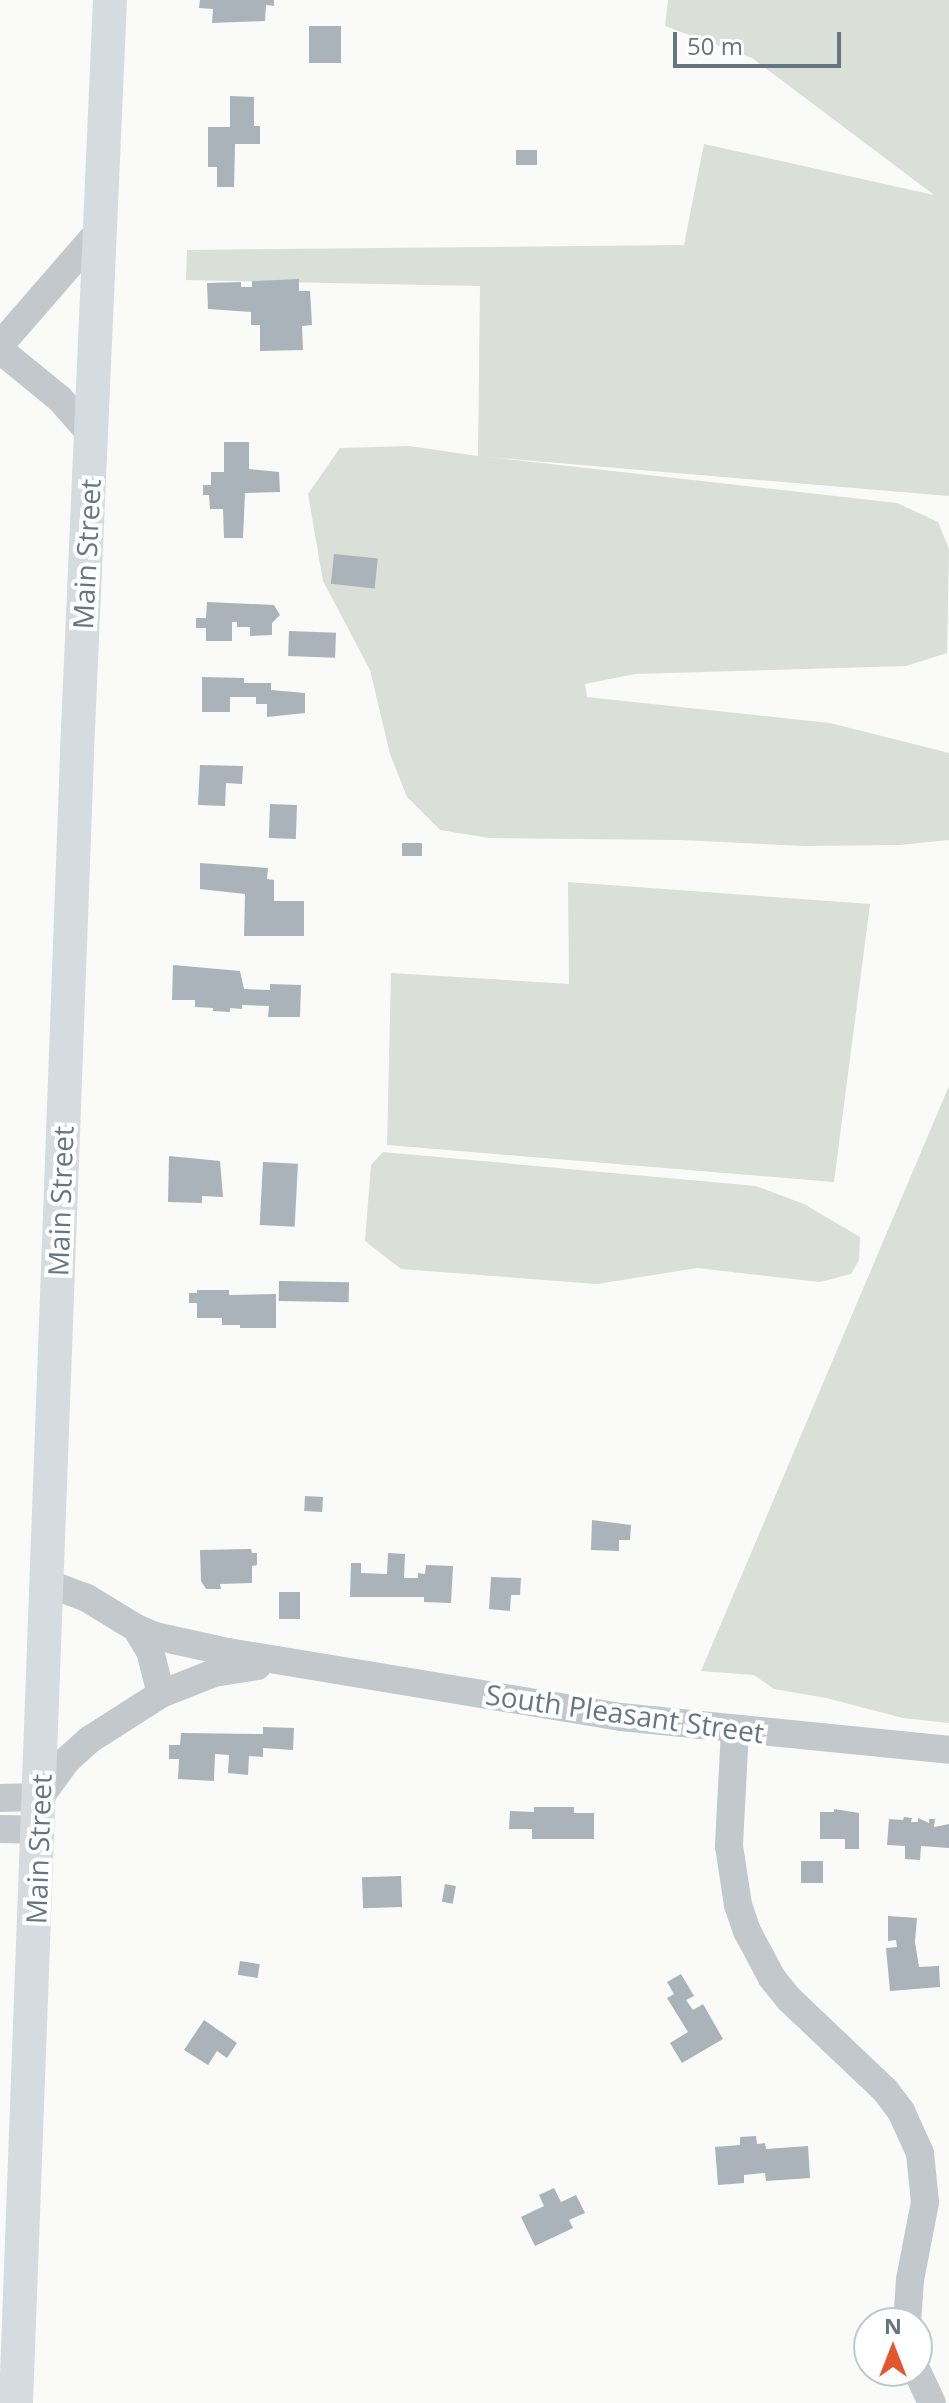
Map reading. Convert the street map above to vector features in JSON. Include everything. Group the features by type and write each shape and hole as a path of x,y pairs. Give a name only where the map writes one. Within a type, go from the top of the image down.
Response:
{"main road":[{"name":"Main Street","path":"16,2403 110,0"}],"street":[{"path":"91,434 60,399 0,348 100,230"},
{"name":"South Pleasant Street","path":"47,1583 87,1598 136,1628 177,1642 533,1704 735,1730 949,1750"},
{"path":"136,1628 150,1651 161,1694"},
{"name":"South Pleasant Street","path":"40,1813 67,1760 89,1740 161,1694 233,1668 302,1664"},
{"path":"735,1730 729,1846 738,1905 747,1931 772,1978 790,2000 885,2090 901,2111 920,2153 926,2180 925,2202 910,2280 908,2307"},
{"path":"0,1798 40,1813"},
{"path":"0,1829 40,1813"}],"shaded area":[{"path":"668,0 949,0 949,496 487,457 897,503 938,522 949,549 947,653 906,666 635,674 585,684 587,697 830,723 949,753 949,840 899,845 805,846 681,840 489,838 440,830 407,797 390,754 370,670 323,581 308,494 340,448 409,446 478,456 480,286 186,280 187,250 684,245 704,144 934,195 752,58 665,26"},
{"path":"568,882 870,904 834,1182 387,1145 391,973 569,984"},
{"path":"949,1086 949,1723 903,1718 826,1698 774,1689 754,1675 701,1671"},
{"path":"383,1152 756,1186 804,1204 860,1237 859,1260 851,1274 820,1282 697,1268 597,1284 401,1269 365,1241 371,1165"}],"building":[{"path":"200,0 274,0 274,6 266,5 265,21 212,23 213,9 199,8"},
{"path":"309,26 341,26 341,63 309,63"},
{"path":"230,96 254,97 254,126 260,126 260,144 235,144 234,187 217,187 217,167 208,167 208,127 230,127"},
{"path":"516,150 537,150 537,165 516,165"},
{"path":"299,279 299,291 310,291 312,325 302,326 303,350 260,351 260,325 251,325 251,312 208,309 207,283 241,282 241,287 252,287 252,281"},
{"path":"224,442 249,442 249,469 279,472 280,492 245,493 243,538 224,538 223,509 210,509 209,495 203,495 203,485 211,485 211,472 224,472"},
{"path":"334,554 378,559 375,588 331,584"},
{"path":"207,602 274,605 280,615 272,623 272,635 250,636 250,627 237,627 237,622 232,622 232,641 206,641 206,628 196,628 196,618 206,618"},
{"path":"289,631 336,633 335,658 288,656"},
{"path":"202,677 244,678 244,683 271,683 271,690 305,693 305,713 267,717 267,704 256,704 256,697 230,697 230,712 202,712"},
{"path":"200,765 243,766 242,784 226,783 225,806 198,805"},
{"path":"270,804 297,805 296,839 269,838"},
{"path":"402,843 422,843 422,856 402,856"},
{"path":"200,863 268,868 267,879 274,880 274,901 304,901 304,936 244,936 245,894 200,889"},
{"path":"173,965 240,971 244,989 270,990 270,984 301,985 300,1017 268,1017 269,1006 242,1005 242,1009 230,1008 230,1012 213,1011 213,1008 195,1007 195,1000 172,1000"},
{"path":"169,1156 220,1161 223,1197 202,1196 202,1203 168,1202"},
{"path":"263,1162 298,1164 295,1227 260,1225"},
{"path":"279,1281 349,1282 349,1302 279,1301"},
{"path":"197,1290 229,1290 229,1295 276,1294 276,1328 240,1328 240,1325 222,1325 222,1318 197,1318 197,1303 189,1303 189,1293 197,1293"},
{"path":"305,1496 323,1497 322,1512 304,1511"},
{"path":"592,1520 631,1525 630,1540 619,1540 619,1551 591,1550"},
{"path":"251,1549 252,1553 257,1553 257,1565 252,1566 252,1583 220,1584 221,1589 206,1589 201,1581 200,1550"},
{"path":"388,1553 405,1554 404,1578 418,1578 418,1573 425,1574 426,1565 453,1566 451,1603 424,1602 424,1597 350,1597 351,1563 361,1563 361,1573 387,1574"},
{"path":"491,1577 521,1578 520,1595 511,1595 510,1611 489,1609"},
{"path":"279,1592 300,1592 300,1619 279,1619"},
{"path":"263,1727 294,1728 293,1750 263,1748 263,1757 249,1756 248,1775 228,1773 229,1755 215,1754 214,1781 178,1779 179,1759 169,1759 169,1745 180,1745 181,1733 263,1734"},
{"path":"534,1807 574,1807 574,1813 594,1813 594,1839 532,1839 532,1829 509,1829 510,1811 534,1812"},
{"path":"834,1809 859,1813 859,1849 845,1849 845,1839 820,1839 820,1812 834,1812"},
{"path":"904,1817 912,1818 911,1822 918,1822 918,1818 929,1823 929,1819 935,1819 934,1827 949,1824 949,1848 921,1846 920,1860 905,1859 905,1846 887,1845 889,1819 903,1820"},
{"path":"801,1861 823,1861 823,1883 801,1883"},
{"path":"401,1876 402,1907 363,1908 362,1877"},
{"path":"445,1884 456,1886 453,1904 442,1902"},
{"path":"888,1916 917,1918 915,1942 919,1967 939,1966 940,1987 890,1991 886,1948 897,1947 896,1940 888,1941"},
{"path":"240,1961 260,1964 258,1978 238,1975"},
{"path":"681,1974 694,1996 686,2000 693,2010 703,2004 723,2039 682,2063 670,2043 688,2032 667,1998 674,1994 667,1982"},
{"path":"204,2020 237,2043 227,2058 217,2051 208,2065 184,2050"},
{"path":"756,2136 757,2144 765,2143 766,2149 808,2146 810,2178 766,2181 765,2173 744,2175 744,2183 718,2185 715,2147 740,2145 740,2137"},
{"path":"554,2188 561,2202 576,2195 585,2213 569,2220 573,2228 535,2246 521,2217 544,2206 539,2195"}]}
